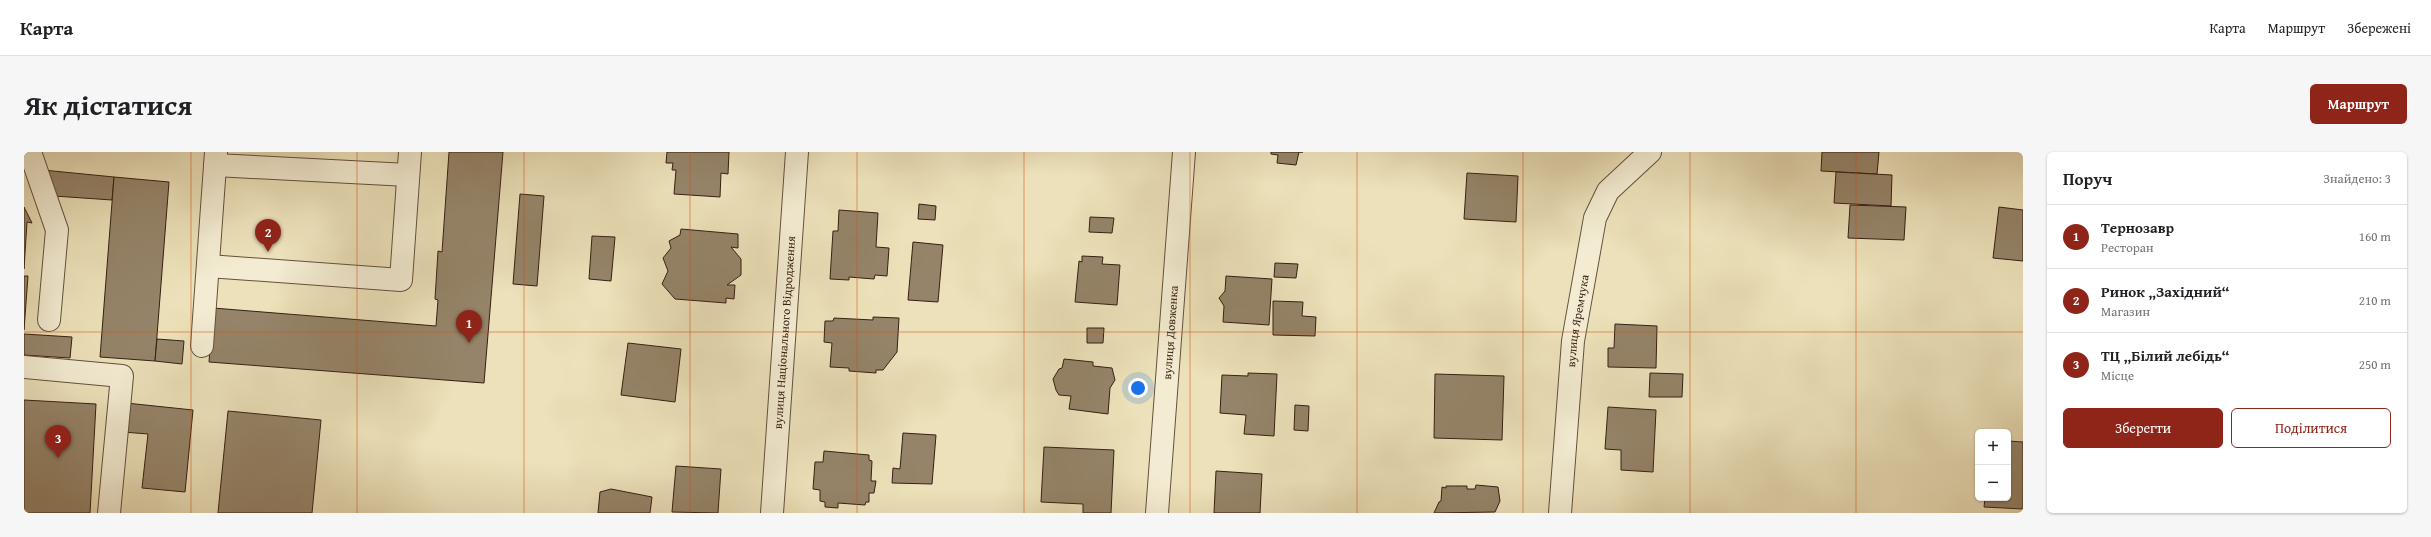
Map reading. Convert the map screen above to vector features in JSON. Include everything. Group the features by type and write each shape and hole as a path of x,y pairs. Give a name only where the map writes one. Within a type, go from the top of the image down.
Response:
{"street":[{"path":"30,152 57,230 49,320"},
{"path":"208,266 401,280 410,152"},
{"name":"вулиця Національного Відродження","path":"772,513 797,152"},
{"name":"вулиця Довженка","path":"1157,513 1184,152"},
{"name":"вулиця Яремчука","path":"1560,513 1573,341 1595,218 1608,191 1650,152"},
{"path":"202,346 216,158 408,175"},
{"path":"24,366 122,376 109,513"}],"building":[{"path":"449,152 503,152 484,383 209,362 213,308 436,326 438,300 435,299 438,251 442,252"},
{"path":"667,152 729,152 728,174 721,173 720,197 674,194 676,170 672,170 673,163 666,163"},
{"path":"1271,152 1299,152 1296,165 1277,163 1278,155 1271,154"},
{"path":"1822,152 1879,152 1877,174 1821,171"},
{"path":"43,170 114,177 112,200 54,196"},
{"path":"1836,172 1892,175 1891,206 1834,203"},
{"path":"1467,173 1518,176 1516,222 1464,219"},
{"path":"114,177 169,182 155,361 100,357"},
{"path":"520,194 544,196 537,286 513,284"},
{"path":"919,204 936,206 935,220 918,219"},
{"path":"1850,205 1906,207 1904,240 1848,238"},
{"path":"24,207 32,223 27,222 24,269"},
{"path":"1999,207 2023,210 2023,261 1993,258"},
{"path":"839,210 878,213 876,247 889,248 887,276 875,275 874,279 849,277 849,280 830,279 833,231 838,231"},
{"path":"1090,217 1114,218 1112,233 1089,232"},
{"path":"681,229 738,234 738,248 731,247 741,259 741,275 727,285 735,285 734,299 726,298 726,303 675,299 662,284 668,271 663,258 671,248 669,241 680,235"},
{"path":"592,236 615,237 611,281 589,279"},
{"path":"913,242 943,245 938,302 908,300"},
{"path":"1082,256 1103,257 1102,264 1120,265 1117,305 1075,302 1079,261 1082,262"},
{"path":"1275,263 1298,264 1296,278 1274,277"},
{"path":"24,276 28,276 24,330"},
{"path":"1226,276 1272,279 1269,325 1223,322 1224,306 1219,298 1225,291"},
{"path":"1273,301 1303,302 1302,316 1316,317 1315,336 1273,335"},
{"path":"873,317 899,318 897,352 883,370 876,370 876,373 849,371 849,368 830,367 832,343 824,342 825,321 833,321 834,318 873,320"},
{"path":"1615,324 1657,326 1656,368 1608,367 1608,348 1614,348"},
{"path":"1087,328 1104,328 1103,343 1087,343"},
{"path":"24,334 72,337 70,358 24,355"},
{"path":"157,339 184,341 182,364 155,361"},
{"path":"628,343 681,349 675,402 621,395"},
{"path":"1064,359 1093,362 1093,366 1112,368 1115,380 1110,388 1108,414 1069,409 1071,396 1059,395 1053,379 1059,369 1062,368"},
{"path":"1248,373 1277,374 1274,436 1244,434 1246,415 1220,413 1222,375 1248,376"},
{"path":"1650,373 1683,374 1682,397 1649,397"},
{"path":"1435,374 1504,376 1502,440 1434,438"},
{"path":"24,400 96,404 90,513 24,513"},
{"path":"126,403 193,410 185,492 142,488 148,434 123,432"},
{"path":"1295,405 1309,406 1308,431 1294,430"},
{"path":"1608,407 1656,410 1653,472 1621,470 1621,450 1605,449"},
{"path":"228,411 321,420 312,513 218,513"},
{"path":"903,433 936,435 932,484 892,483 893,468 900,469"},
{"path":"2011,441 2023,442 2023,509 1984,507 1985,501 2011,501"},
{"path":"1044,447 1114,450 1111,513 1083,513 1083,504 1041,502"},
{"path":"824,451 869,455 869,460 872,461 871,481 876,481 874,493 869,493 869,502 866,502 865,505 838,503 838,508 825,507 825,502 820,501 820,490 813,489 815,462 823,462"},
{"path":"676,466 721,469 718,513 672,512"},
{"path":"1216,471 1262,474 1260,513 1214,513"},
{"path":"1476,485 1498,487 1500,501 1495,512 1434,513 1439,502 1441,501 1442,487 1467,486 1467,489 1475,489"},
{"path":"611,489 652,497 650,513 598,513 600,492"}],"place":[{"name":"Ринок „Західний“","path":"268,252"},
{"name":"Тернозавр","path":"469,343"},
{"name":"ТЦ „Білий лебідь“","path":"58,458"}]}
